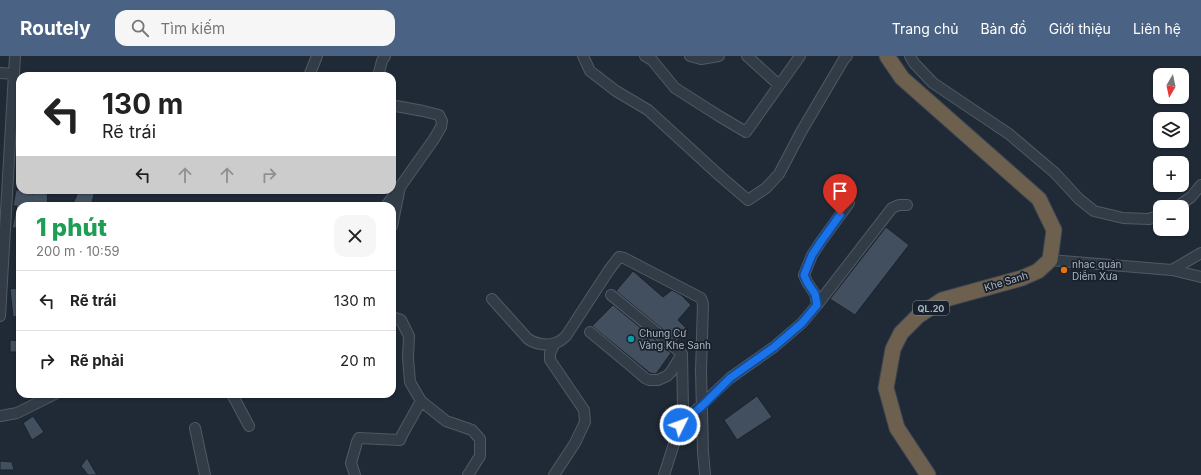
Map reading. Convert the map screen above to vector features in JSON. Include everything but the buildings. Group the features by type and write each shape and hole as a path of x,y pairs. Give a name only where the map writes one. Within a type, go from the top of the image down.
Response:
{"highway":[{"path":"888,56 902,78 1040,199 1054,230 1050,260"},
{"name":"Khe Sanh","path":"928,475 897,428 886,388 893,349 901,333 918,316 942,300 1022,278 1038,271 1050,260"}],"street":[{"path":"0,316 3,208 15,56"},
{"path":"310,72 317,56"},
{"path":"379,72 382,61 386,56"},
{"path":"583,56 590,71 616,91 648,110 748,200 766,188 779,174 801,132 847,56"},
{"path":"645,56 652,60 675,88 746,132 800,56"},
{"path":"690,56 701,59 719,56"},
{"path":"747,56 779,86"},
{"path":"910,56 914,63 933,83 1009,134 1055,174 1079,199 1094,211 1123,218 1148,219 1153,217"},
{"path":"0,73 14,74"},
{"path":"396,106 439,115 442,121 441,127 434,139 396,192"},
{"path":"1187,200 1201,185"},
{"path":"396,206 400,187"},
{"path":"817,305 815,294 804,275 812,255 849,203"},
{"path":"680,425 702,406 730,378 774,347 802,323 892,208 899,205 907,205"},
{"path":"1172,270 1201,253"},
{"path":"554,475 575,443 585,422 584,410 550,360 550,353 555,343 566,336 570,331 619,257 624,258 701,298 703,304 701,371 705,475"},
{"path":"1050,260 1172,270 1201,277"},
{"path":"611,295 682,354 683,409 680,425 664,475"},
{"path":"492,299 532,342 555,343"},
{"path":"396,318 401,320 409,336 408,358 410,382 421,401 446,421 472,430 480,439 480,456 468,475"},
{"path":"590,332 649,380 658,380 667,376 682,354"},
{"path":"0,416 17,413 47,398"},
{"path":"234,398 249,426"},
{"path":"355,475 351,463 359,438 400,440 421,401"},
{"path":"195,428 205,475"}],"place":[{"name":"nhạc quán Diễm Xưa","path":"1064,270"},
{"name":"Chung Cư Vàng Khe Sanh","path":"631,339"}],"route":[{"path":"680,425 702,406 730,378 774,347 802,323 817,305 815,294 804,275 812,255 840,215"}]}
